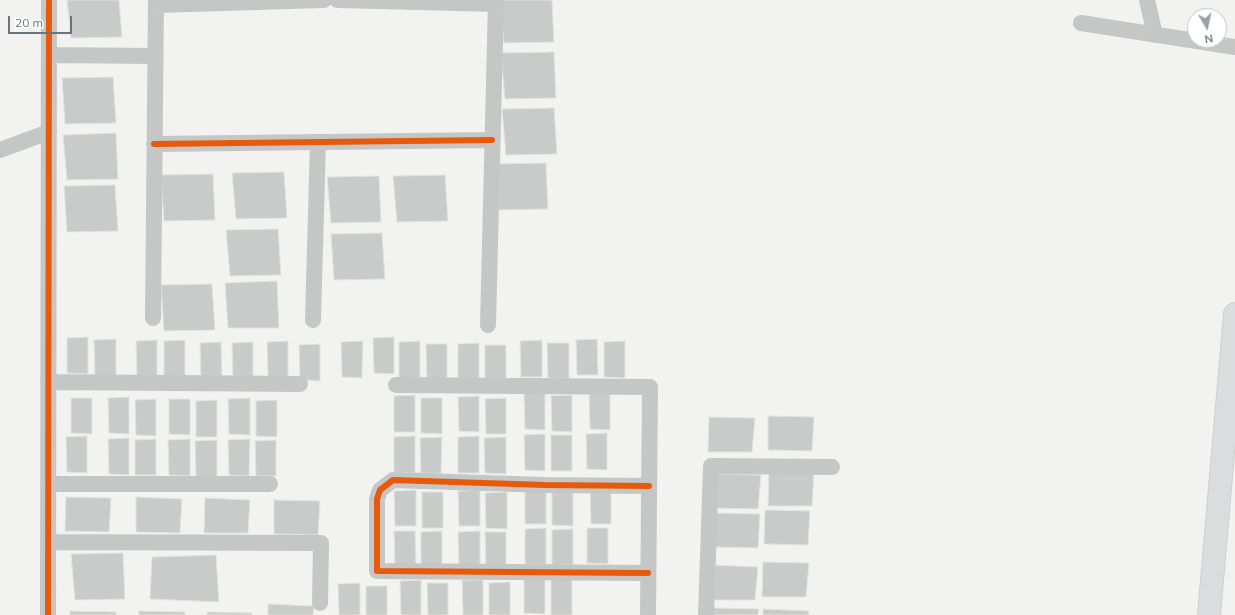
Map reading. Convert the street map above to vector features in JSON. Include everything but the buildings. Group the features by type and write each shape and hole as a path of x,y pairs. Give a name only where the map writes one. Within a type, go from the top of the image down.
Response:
{"main road":[{"path":"1209,615 1235,314"}],"street":[{"path":"48,615 49,0"},
{"path":"153,318 156,2 324,0"},
{"path":"337,0 496,2 488,325"},
{"path":"1147,0 1155,35"},
{"path":"1081,23 1235,47"},
{"path":"48,55 155,56"},
{"path":"0,150 48,132"},
{"path":"154,144 492,140"},
{"path":"313,320 318,142"},
{"path":"48,382 300,384"},
{"path":"396,385 650,387 648,615"},
{"path":"706,615 711,466 832,467"},
{"path":"648,573 377,571 377,499 380,490 393,480 545,485 649,486"},
{"path":"48,484 270,484"},
{"path":"48,542 321,543 320,603"}],"cycle path":[{"path":"48,615 49,0"},
{"path":"154,144 492,140"},
{"path":"648,573 377,571 377,499 380,490 393,480 545,485 649,486"}]}
